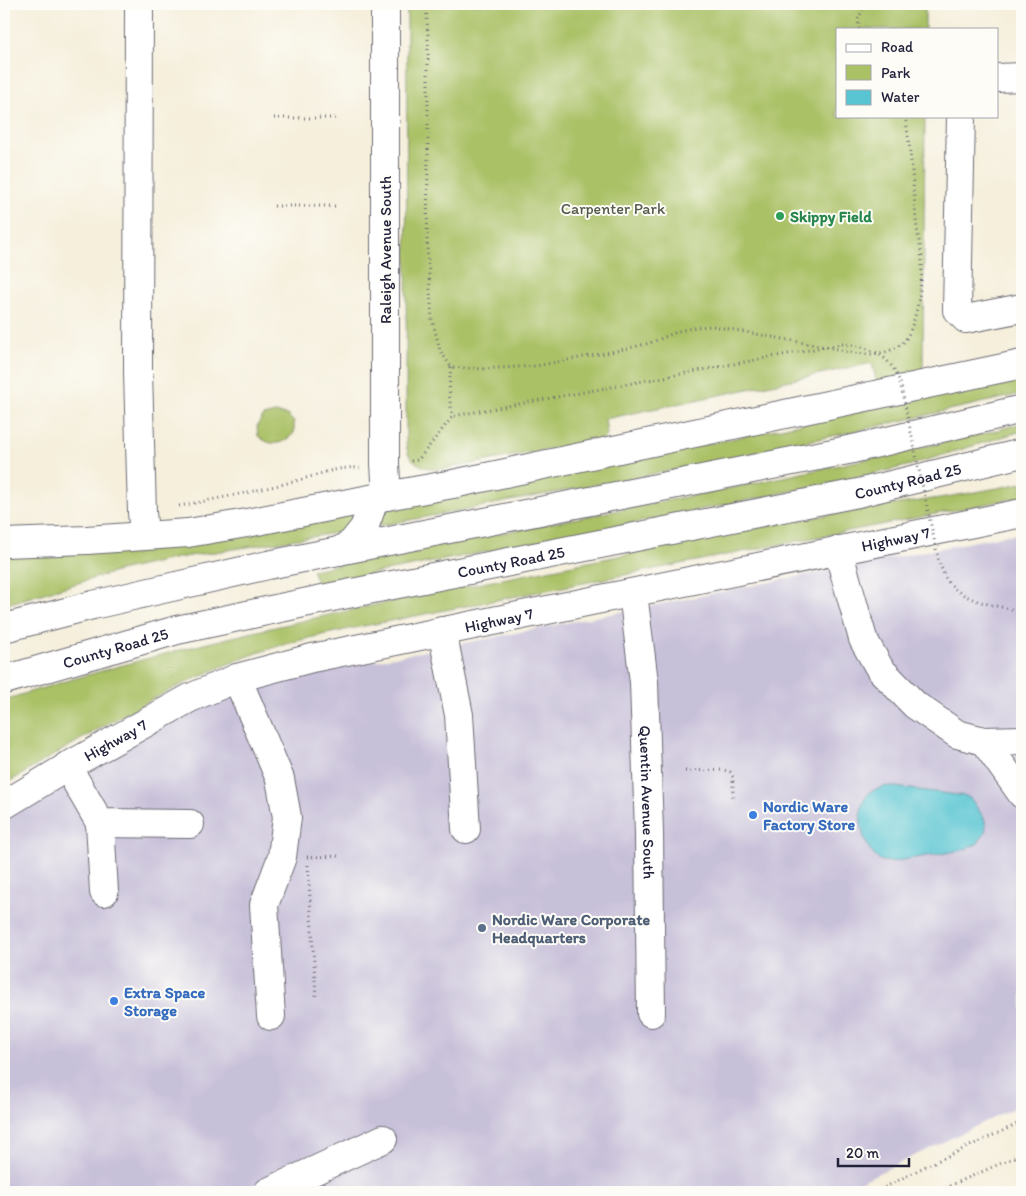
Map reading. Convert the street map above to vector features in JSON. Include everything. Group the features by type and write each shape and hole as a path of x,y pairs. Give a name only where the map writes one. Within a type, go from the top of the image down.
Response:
{"street":[{"path":"139,4 138,373 143,524"},
{"name":"Raleigh Avenue South","path":"381,497 385,464 385,4"},
{"path":"998,78 1022,77"},
{"path":"961,118 957,310 966,319 1022,308"},
{"path":"4,543 143,524 188,532 247,523 463,482 1022,364"},
{"path":"4,628 93,604 338,551 853,449 1022,409"},
{"name":"County Road 25","path":"4,680 177,630 332,597 858,492 1022,452"},
{"path":"338,551 352,543 364,528 381,497"},
{"name":"Highway 7","path":"4,806 67,766 190,698 237,678 312,658 1022,513"},
{"path":"838,550 863,639 880,669 915,705 957,734 984,742 1022,740"},
{"name":"Quentin Avenue South","path":"633,593 644,682 650,1013"},
{"path":"442,632 459,715 466,828"},
{"path":"237,678 280,780 295,857 264,905 271,1016"},
{"path":"984,742 1022,794"},
{"path":"67,766 100,823 104,892"},
{"path":"100,823 190,824"},
{"path":"268,1192 383,1139"}],"path":[{"path":"426,4 428,35 427,246 432,319 440,350 451,367 448,386 449,404 453,416"},
{"path":"858,28 858,20 865,4"},
{"path":"274,118 339,118"},
{"path":"451,367 482,369 536,366 616,351 688,329 713,326 853,353 881,354 892,350 903,343 914,321 922,264 905,118"},
{"path":"274,206 339,206"},
{"path":"143,524 338,468 362,468 418,460 453,416 840,344 854,344 868,348 882,356 893,368 900,382 945,578 966,596 982,603 1022,611"},
{"path":"685,771 724,770 730,772 733,778 733,798"},
{"path":"316,996 295,857 342,856"},
{"path":"876,1192 924,1167 1022,1122"},
{"path":"936,1192 1022,1154"}],"shaded area":[{"path":"1022,534 1022,1104 839,1192 4,1192 4,820 147,734 189,713 245,691 294,677 1007,535"}],"green space":[{"name":"Carpenter Park","path":"407,4 925,4 925,28 836,28 836,118 925,118 923,371 879,381 876,380 872,363 605,419 607,433 604,439 444,469 424,467 414,461 408,453 406,438"},
{"path":"1022,375 1022,393 1012,396 668,471 373,527 379,510 722,441"},
{"path":"275,413 287,415 294,422 294,433 286,440 272,443 258,436 257,426 263,416"},
{"path":"1022,423 1022,431 907,466 847,480 318,584 312,570 737,487 983,434"},
{"path":"1022,483 1022,497 359,627 272,648 226,665 160,695 4,785 4,700 69,680 200,645 400,600 780,524"},
{"path":"362,512 351,527 342,532 177,558 115,572 4,605 4,556"}],"water":[{"path":"887,786 966,796 971,799 984,818 985,833 977,844 963,850 891,862 880,860 868,847 864,838 861,808 869,793"}],"place":[{"name":"Skippy Field","path":"780,216"},
{"name":"Nordic Ware Factory Store","path":"753,815"},
{"name":"Nordic Ware Corporate Headquarters","path":"482,928"},
{"name":"Extra Space Storage","path":"114,1001"}]}
